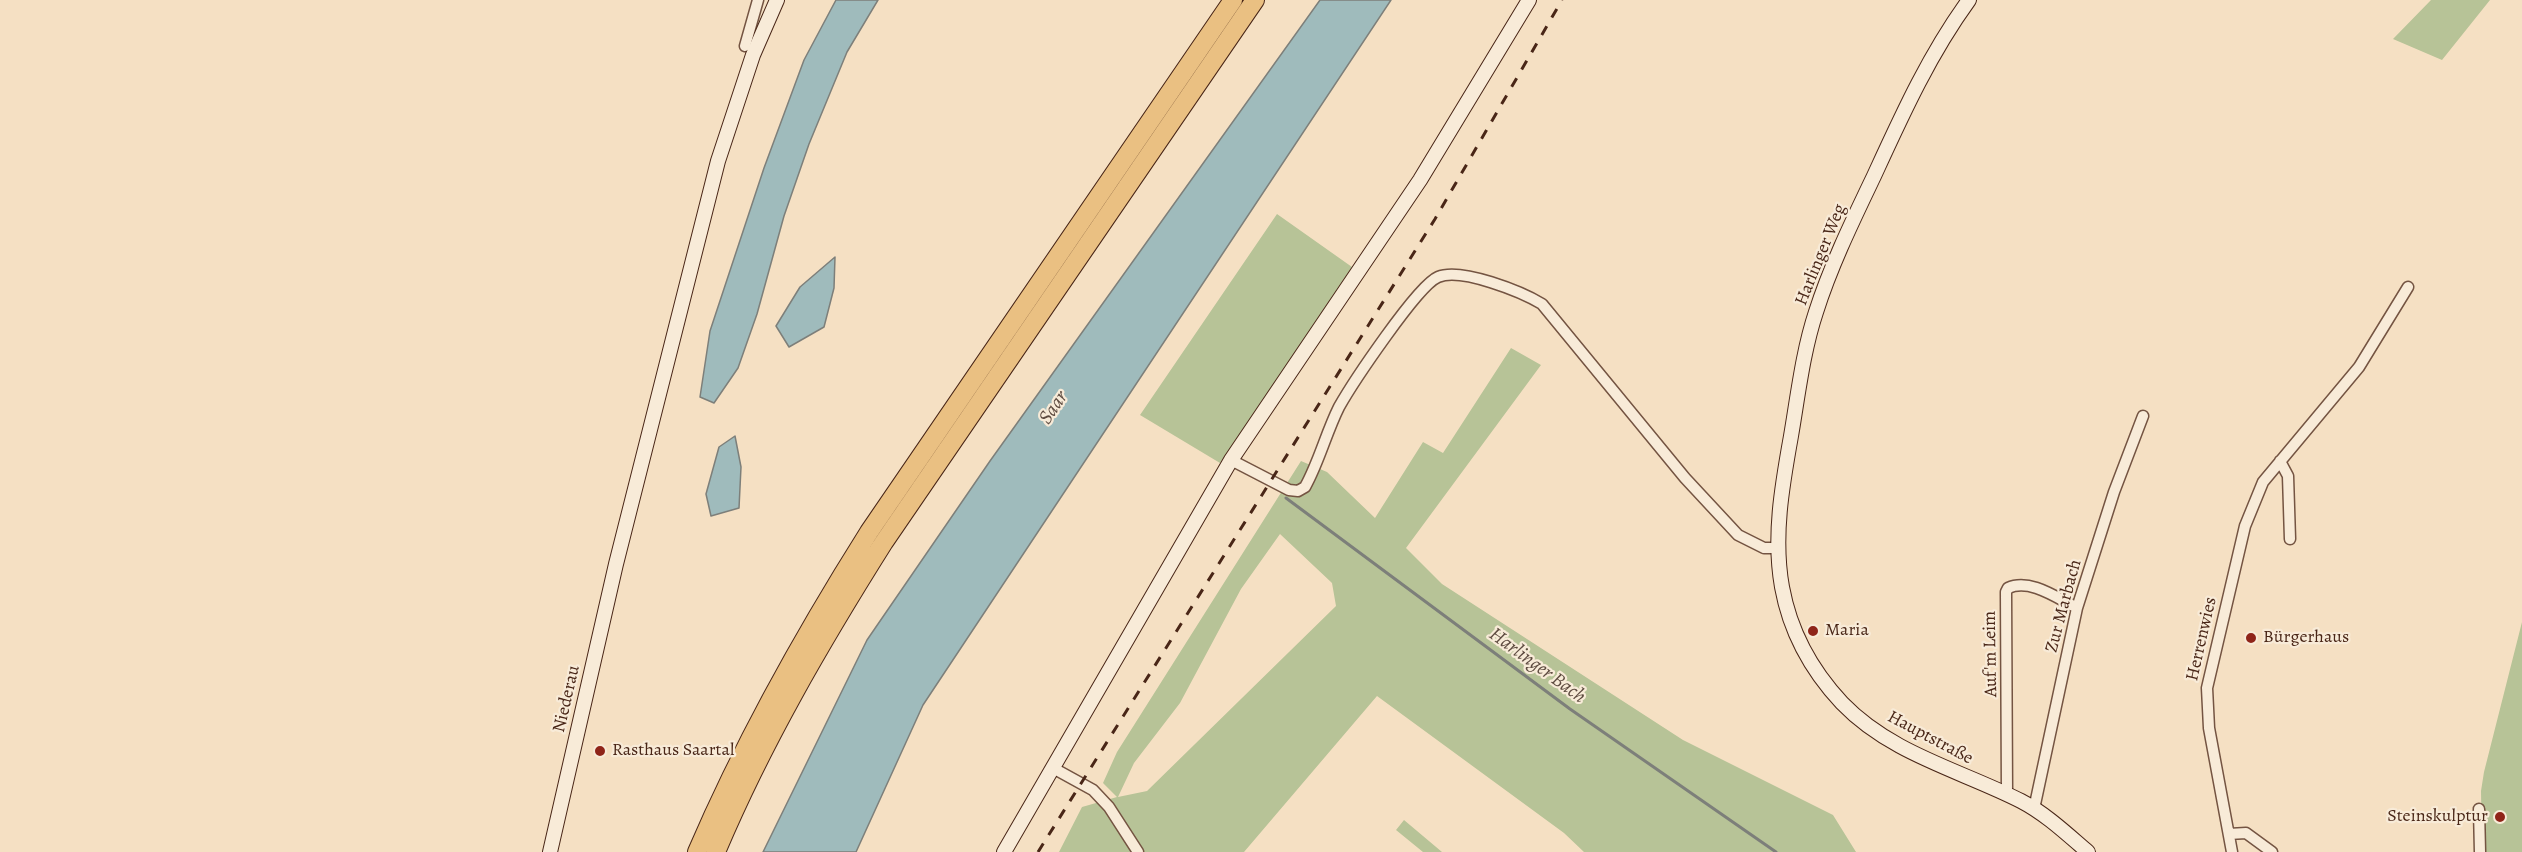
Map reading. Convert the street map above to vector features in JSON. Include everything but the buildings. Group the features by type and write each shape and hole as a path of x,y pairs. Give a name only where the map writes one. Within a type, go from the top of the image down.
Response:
{"highway":[{"path":"953,425 1233,0"},
{"path":"697,852 779,681 829,597 1254,0"},
{"path":"716,852 760,757 800,680 878,551 930,458"}],"main road":[{"name":"Niederau","path":"550,852 619,554 721,150 753,55 777,0"},
{"path":"1004,852 1232,460 1420,180 1529,0"},
{"name":"Harlinger Weg","path":"1778,548 1784,472 1805,358 1818,305 1846,236 1920,78 1946,31 1969,0"},
{"name":"Hauptstraße","path":"1778,548 1784,595 1797,636 1819,674 1844,704 1901,747 2034,809 2088,852"}],"street":[{"path":"745,46 758,0"},
{"path":"1232,460 1289,490 1298,491 1305,487 1339,408 1408,305 1425,286 1439,276 1455,275 1521,291 1542,304 1685,478 1738,535 1764,548 1778,548"},
{"name":"Herrenwies","path":"2232,852 2209,728 2207,688 2249,516 2257,491 2370,351 2408,287"},
{"name":"Zur Marbach","path":"2034,809 2077,608 2114,492 2143,416"},
{"path":"2280,462 2288,476 2290,539"},
{"name":"Auf'm Leim","path":"2007,795 2006,592 2008,588 2018,584 2027,585 2077,608"},
{"path":"1053,768 1093,790 1109,807 1138,852"},
{"path":"2479,809 2480,852"},
{"path":"2229,834 2246,833 2272,852"}],"green space":[{"path":"2431,0 2490,0 2442,60 2393,39"},
{"path":"1277,214 1352,267 1220,463 1140,415"},
{"path":"1511,348 1541,365 1406,548 1442,584 1683,740 1833,815 1856,852 1584,852 1564,833 1377,696 1244,852 1059,852 1082,807 1117,797 1103,783 1117,752 1301,461 1327,472 1375,518 1423,442 1443,453","holes":["1280,534 1332,583 1336,606 1147,791 1118,797 1134,763 1180,703 1241,589"]},
{"path":"2522,622 2522,852 2482,852 2481,791 2484,772"},
{"path":"1404,820 1442,852 1423,852 1396,830"}],"water":[{"path":"836,0 878,0 847,52 809,144 784,216 757,314 738,368 714,403 700,397 710,331 764,168 804,60"},
{"name":"Saar","path":"1320,0 1391,0 923,705 856,852 763,852 867,640 990,461"},
{"path":"835,257 834,288 824,327 789,347 776,326 800,287"},
{"path":"735,436 741,467 739,508 711,516 706,494 719,447"}],"waterway":[{"name":"Harlinger Bach","path":"1286,498 1570,709 1776,852"}],"railway":[{"path":"1038,852 1435,219 1562,0"}],"place":[{"name":"Maria","path":"1813,631"},
{"name":"Bürgerhaus","path":"2251,638"},
{"name":"Rasthaus Saartal","path":"600,751"},
{"name":"Steinskulptur","path":"2500,817"}]}
